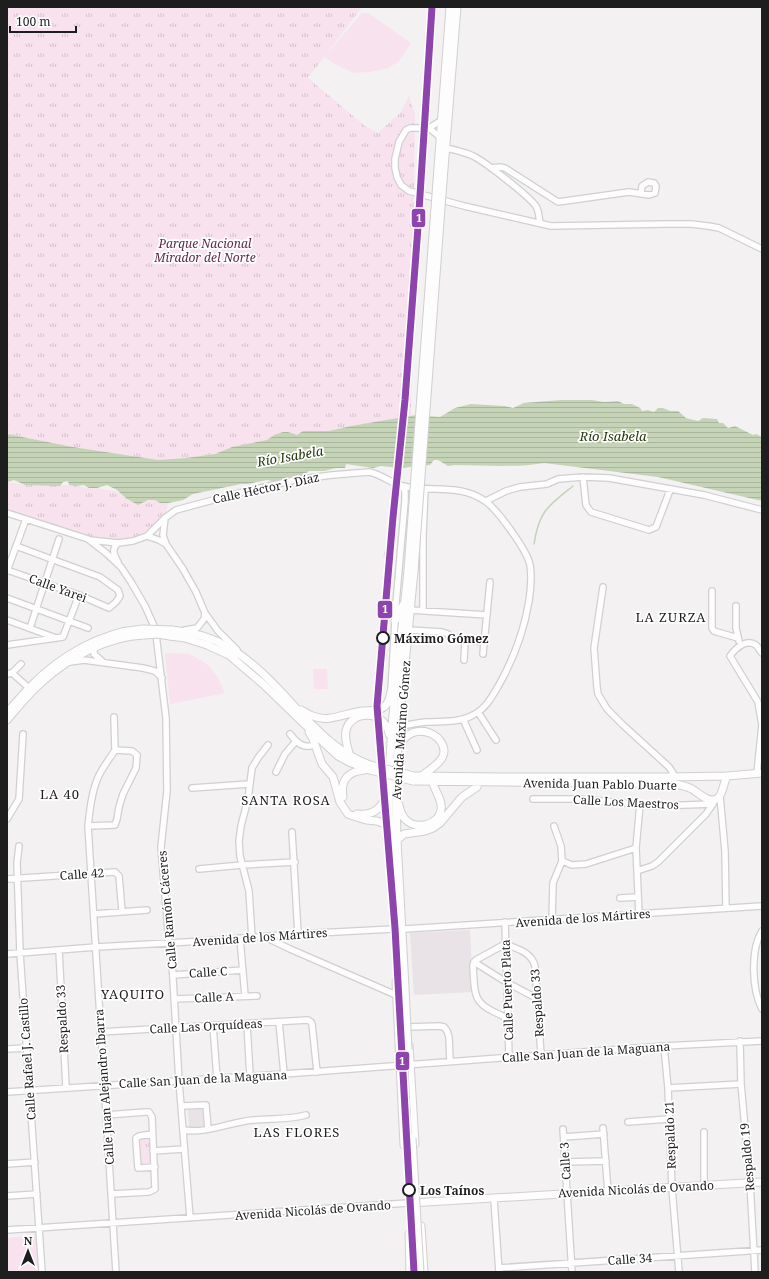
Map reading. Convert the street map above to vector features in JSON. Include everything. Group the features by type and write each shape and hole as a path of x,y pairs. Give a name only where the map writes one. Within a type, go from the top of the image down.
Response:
{"main road":[{"path":"411,571 440,181 440,138 450,7"},
{"path":"440,181 446,148 457,7"},
{"name":"Avenida Máximo Gómez","path":"411,571 405,601 391,743 392,788 397,840 400,990 414,1272"},
{"name":"Avenida Máximo Gómez","path":"398,911 390,826 392,788 409,630 411,571"},
{"path":"395,621 405,601"},
{"path":"7,720 42,682 68,663 94,648 143,632"},
{"path":"7,712 48,670 79,649 93,642 120,633 143,632 158,634 173,632 197,634 228,647 256,668 325,738 336,747 370,768"},
{"path":"173,632 228,655 263,684 338,756 348,762 370,768"},
{"path":"296,707 314,717 324,718 331,718 360,711 381,709 388,702 397,674"},
{"path":"350,756 346,741 346,732 349,725 354,720 361,717 368,715 376,716 383,721 388,727 391,743"},
{"path":"304,724 313,739 322,764 333,777 340,802 348,814 366,820 378,821 390,826"},
{"path":"397,750 405,737 414,732 423,730 438,738 444,751 443,757 436,765 416,777"},
{"path":"370,768 357,771 346,777 342,790 344,803 349,810 360,815 373,813 384,803 392,788"},
{"name":"Avenida Juan Pablo Duarte","path":"370,768 416,777 478,780 674,780 759,773"},
{"path":"716,800 727,776"},
{"path":"392,788 401,813 405,819 410,823 424,826 433,822 441,810 440,798 433,786 432,778"},
{"path":"397,840 404,834 426,832 436,826 462,797 477,787 478,780"},
{"name":"Avenida Juan Pablo Duarte","path":"674,780 709,800 716,800"},
{"path":"398,911 404,929 410,1065 424,1272"},
{"path":"398,911 393,929 400,990 400,1066 408,1204 410,1272"},
{"name":"Avenida Máximo Gómez","path":"400,990 420,1272"},
{"name":"Avenida Nicolás de Ovando","path":"408,1204 762,1182"}],"street":[{"path":"442,120 429,128 410,128 406,130 399,142 395,159 395,168 401,185 409,191 464,206 551,226 665,224 702,225 719,228 762,249"},
{"path":"429,128 440,138"},
{"path":"446,148 464,152 491,168 537,207 540,223"},
{"path":"491,168 505,168 558,202 629,192 641,193"},
{"name":"Calle Héctor J. Díaz","path":"88,540 118,543 133,541 147,536 165,518 176,510 295,480 317,476 369,472 375,473 402,486 425,489 456,489 468,492 486,501 506,523 530,562 530,589 524,627 519,643 491,699 474,715 448,722 424,722 399,726"},
{"path":"583,477 586,505 591,512 649,530 656,527 670,490"},
{"path":"486,501 506,491 520,487 547,484 558,479 583,477 609,478 704,495 762,510"},
{"path":"391,691 405,501 405,491 402,486"},
{"path":"424,611 423,535 425,489"},
{"path":"7,513 88,540 106,553 121,567"},
{"path":"165,518 163,536 166,544 183,569 196,592 205,613 227,641 256,668"},
{"path":"7,570 26,519"},
{"path":"147,536 166,544"},
{"path":"30,628 59,539"},
{"path":"118,543 115,545 114,555 121,567"},
{"path":"16,546 53,560"},
{"name":"Calle Yarei","path":"7,570 79,595 109,608 120,596 118,590 100,576 53,560"},
{"name":"Calle Ramón Cáceres","path":"121,567 145,606 154,626 162,678 166,718 167,791 161,847 173,975 179,1081 190,1218"},
{"path":"483,654 490,582"},
{"path":"603,587 594,648 596,687 598,694 607,709 637,739 669,767 674,780"},
{"path":"712,591 712,628 717,632 738,638"},
{"path":"60,638 79,595"},
{"path":"7,598 88,628"},
{"path":"736,606 738,638 740,645"},
{"path":"410,610 487,615"},
{"path":"173,632 197,628 204,619 205,613"},
{"path":"7,620 60,638"},
{"path":"409,630 442,632 448,634 452,638 484,642"},
{"path":"7,645 60,638"},
{"path":"464,660 466,640"},
{"path":"759,773 762,725 760,700 730,658 730,654 740,645 748,643 762,645"},
{"path":"753,644 756,645 762,653"},
{"path":"94,648 93,651 95,656 104,662"},
{"path":"143,668 153,666 159,657"},
{"path":"68,663 84,660 143,668 155,671 162,678"},
{"path":"21,664 9,674 29,688"},
{"path":"478,712 496,740"},
{"path":"88,826 115,825 123,794 136,768 137,755 132,751 115,750 114,717"},
{"path":"463,719 472,742 477,750"},
{"path":"7,818 19,799 23,734"},
{"path":"290,734 303,746 309,747 315,745"},
{"path":"276,772 285,754 296,741"},
{"path":"252,938 249,891 240,856 239,841 241,826 248,800 252,768 268,745"},
{"name":"Calle Juan Alejandro lbarra","path":"115,750 98,778 91,802 88,826 116,1272"},
{"path":"192,788 249,784"},
{"name":"Calle Los Maestros","path":"534,799 562,798 661,806 716,800"},
{"path":"637,871 652,866 658,862 706,814 716,800"},
{"path":"716,800 725,851 726,908"},
{"path":"639,914 636,848 640,804"},
{"path":"552,920 553,883 562,861 561,846 554,826"},
{"path":"292,832 295,862 298,934"},
{"name":"Calle Rafael J. Castillo","path":"19,846 17,879 20,953 42,1272"},
{"path":"562,861 572,865 586,864 636,848"},
{"path":"199,869 295,862"},
{"name":"Calle 42","path":"7,879 115,872 119,876 122,912"},
{"path":"620,898 638,897"},
{"name":"Avenida de los Mártires","path":"404,929 762,906"},
{"path":"94,914 147,910"},
{"name":"Calle Puerto Plata","path":"505,922 509,1057"},
{"name":"Avenida de los Mártires","path":"7,954 96,947 393,929"},
{"path":"762,931 757,939 754,956 755,988 762,1009"},
{"path":"265,937 290,949 400,990"},
{"name":"Calle A","path":"174,999 244,996 240,938"},
{"path":"474,962 505,944"},
{"name":"Respaldo 33","path":"505,944 524,951 533,959 536,966 541,1055"},
{"name":"Respaldo 33","path":"58,950 66,1087"},
{"path":"474,962 506,982 538,999"},
{"path":"474,962 475,992 480,1003 507,1018"},
{"name":"Calle C","path":"173,975 243,970"},
{"path":"244,996 257,996"},
{"name":"Calle Las Orquídeas","path":"100,1032 308,1020 311,1022 317,1072"},
{"path":"280,1022 284,1074"},
{"path":"247,1024 250,1076"},
{"path":"213,1026 217,1078"},
{"path":"408,1027 438,1026 444,1028 447,1031 449,1038 450,1061"},
{"name":"Calle San Juan de la Maguana","path":"7,1092 317,1072 664,1046 762,1041"},
{"name":"Respaldo 19","path":"740,1042 741,1084 750,1182 755,1272"},
{"name":"Respaldo 21","path":"664,1046 668,1088 672,1188 680,1272"},
{"path":"7,1050 27,1048"},
{"path":"668,1088 741,1084"},
{"path":"181,1106 206,1105 208,1129"},
{"path":"106,1116 149,1112 152,1117 155,1189 149,1192 111,1194"},
{"path":"183,1130 208,1129 252,1120 290,1119 306,1115"},
{"path":"628,1122 669,1119"},
{"name":"Calle 3","path":"563,1129 572,1272"},
{"path":"564,1137 603,1131 608,1192"},
{"path":"704,1132 704,1186"},
{"path":"152,1134 139,1136 136,1138 136,1141 138,1168 154,1167"},
{"path":"153,1151 184,1149"},
{"path":"565,1162 606,1161"},
{"path":"7,1164 35,1162"},
{"path":"7,1196 37,1194"},
{"path":"494,1199 499,1270"},
{"name":"Avenida Nicolás de Ovando","path":"7,1230 408,1204"},
{"name":"Calle 34","path":"499,1270 571,1263 762,1250"}],"shaded area":[{"path":"470,930 473,992 414,995 410,933"},
{"path":"205,1109 206,1129 189,1130 188,1110"}],"green space":[{"name":"Parque Nacional Mirador del Norte","path":"7,7 362,7 308,78 365,126 378,133 401,112 409,96 415,115 411,417 351,426 329,431 308,431 297,435 274,435 267,440 232,447 215,454 158,460 73,447 7,434"},
{"path":"362,13 368,13 411,43 399,61 388,68 370,72 354,73 324,57"},
{"path":"7,482 25,485 69,485 97,488 119,492 127,499 138,505 153,500 168,503 165,518 147,536 118,543 88,539 7,513"},
{"path":"165,653 189,654 202,661 209,666 218,678 225,693 170,704"},
{"path":"313,669 327,669 328,689 314,689"},
{"path":"150,1137 152,1163 141,1165 139,1139"},
{"path":"36,1235 38,1272 7,1272 7,1238"}],"water":[{"name":"Río Isabela","path":"561,400 592,400 604,402 618,401 624,404 632,404 640,408 642,411 648,410 654,412 658,408 663,408 670,411 678,411 686,418 698,421 703,418 717,419 719,423 723,423 728,428 735,426 753,435 756,434 762,437 762,501 658,477 544,463 511,466 448,466 438,460 434,460 430,465 400,468 381,466 373,468 346,464 345,468 336,468 324,471 309,471 300,478 277,482 267,480 241,484 193,494 183,500 160,503 155,500 148,500 138,505 127,499 117,490 107,485 97,488 89,488 84,485 69,485 68,481 63,482 60,486 25,485 14,480 7,481 7,434 73,447 158,460 215,454 232,447 267,440 274,435 283,432 297,435 303,431 329,431 416,415 440,417 455,408 471,404 505,406 513,408 524,403"}],"waterway":[{"path":"534,544 539,524 546,510 573,486"}],"railway":[{"path":"385,557 393,519"}],"transit line":[{"name":"1","path":"414,1272 395,928 377,706 393,517 405,400 432,7"}],"place":[{"name":"Máximo Gómez","path":"383,638"},
{"name":"Los Taínos","path":"409,1190"}],"district":[{"name":"LA ZURZA","path":"671,617"},
{"name":"LA 40","path":"60,794"},
{"name":"SANTA ROSA","path":"286,800"},
{"name":"YAQUITO","path":"133,994"},
{"name":"LAS FLORES","path":"297,1132"}]}
